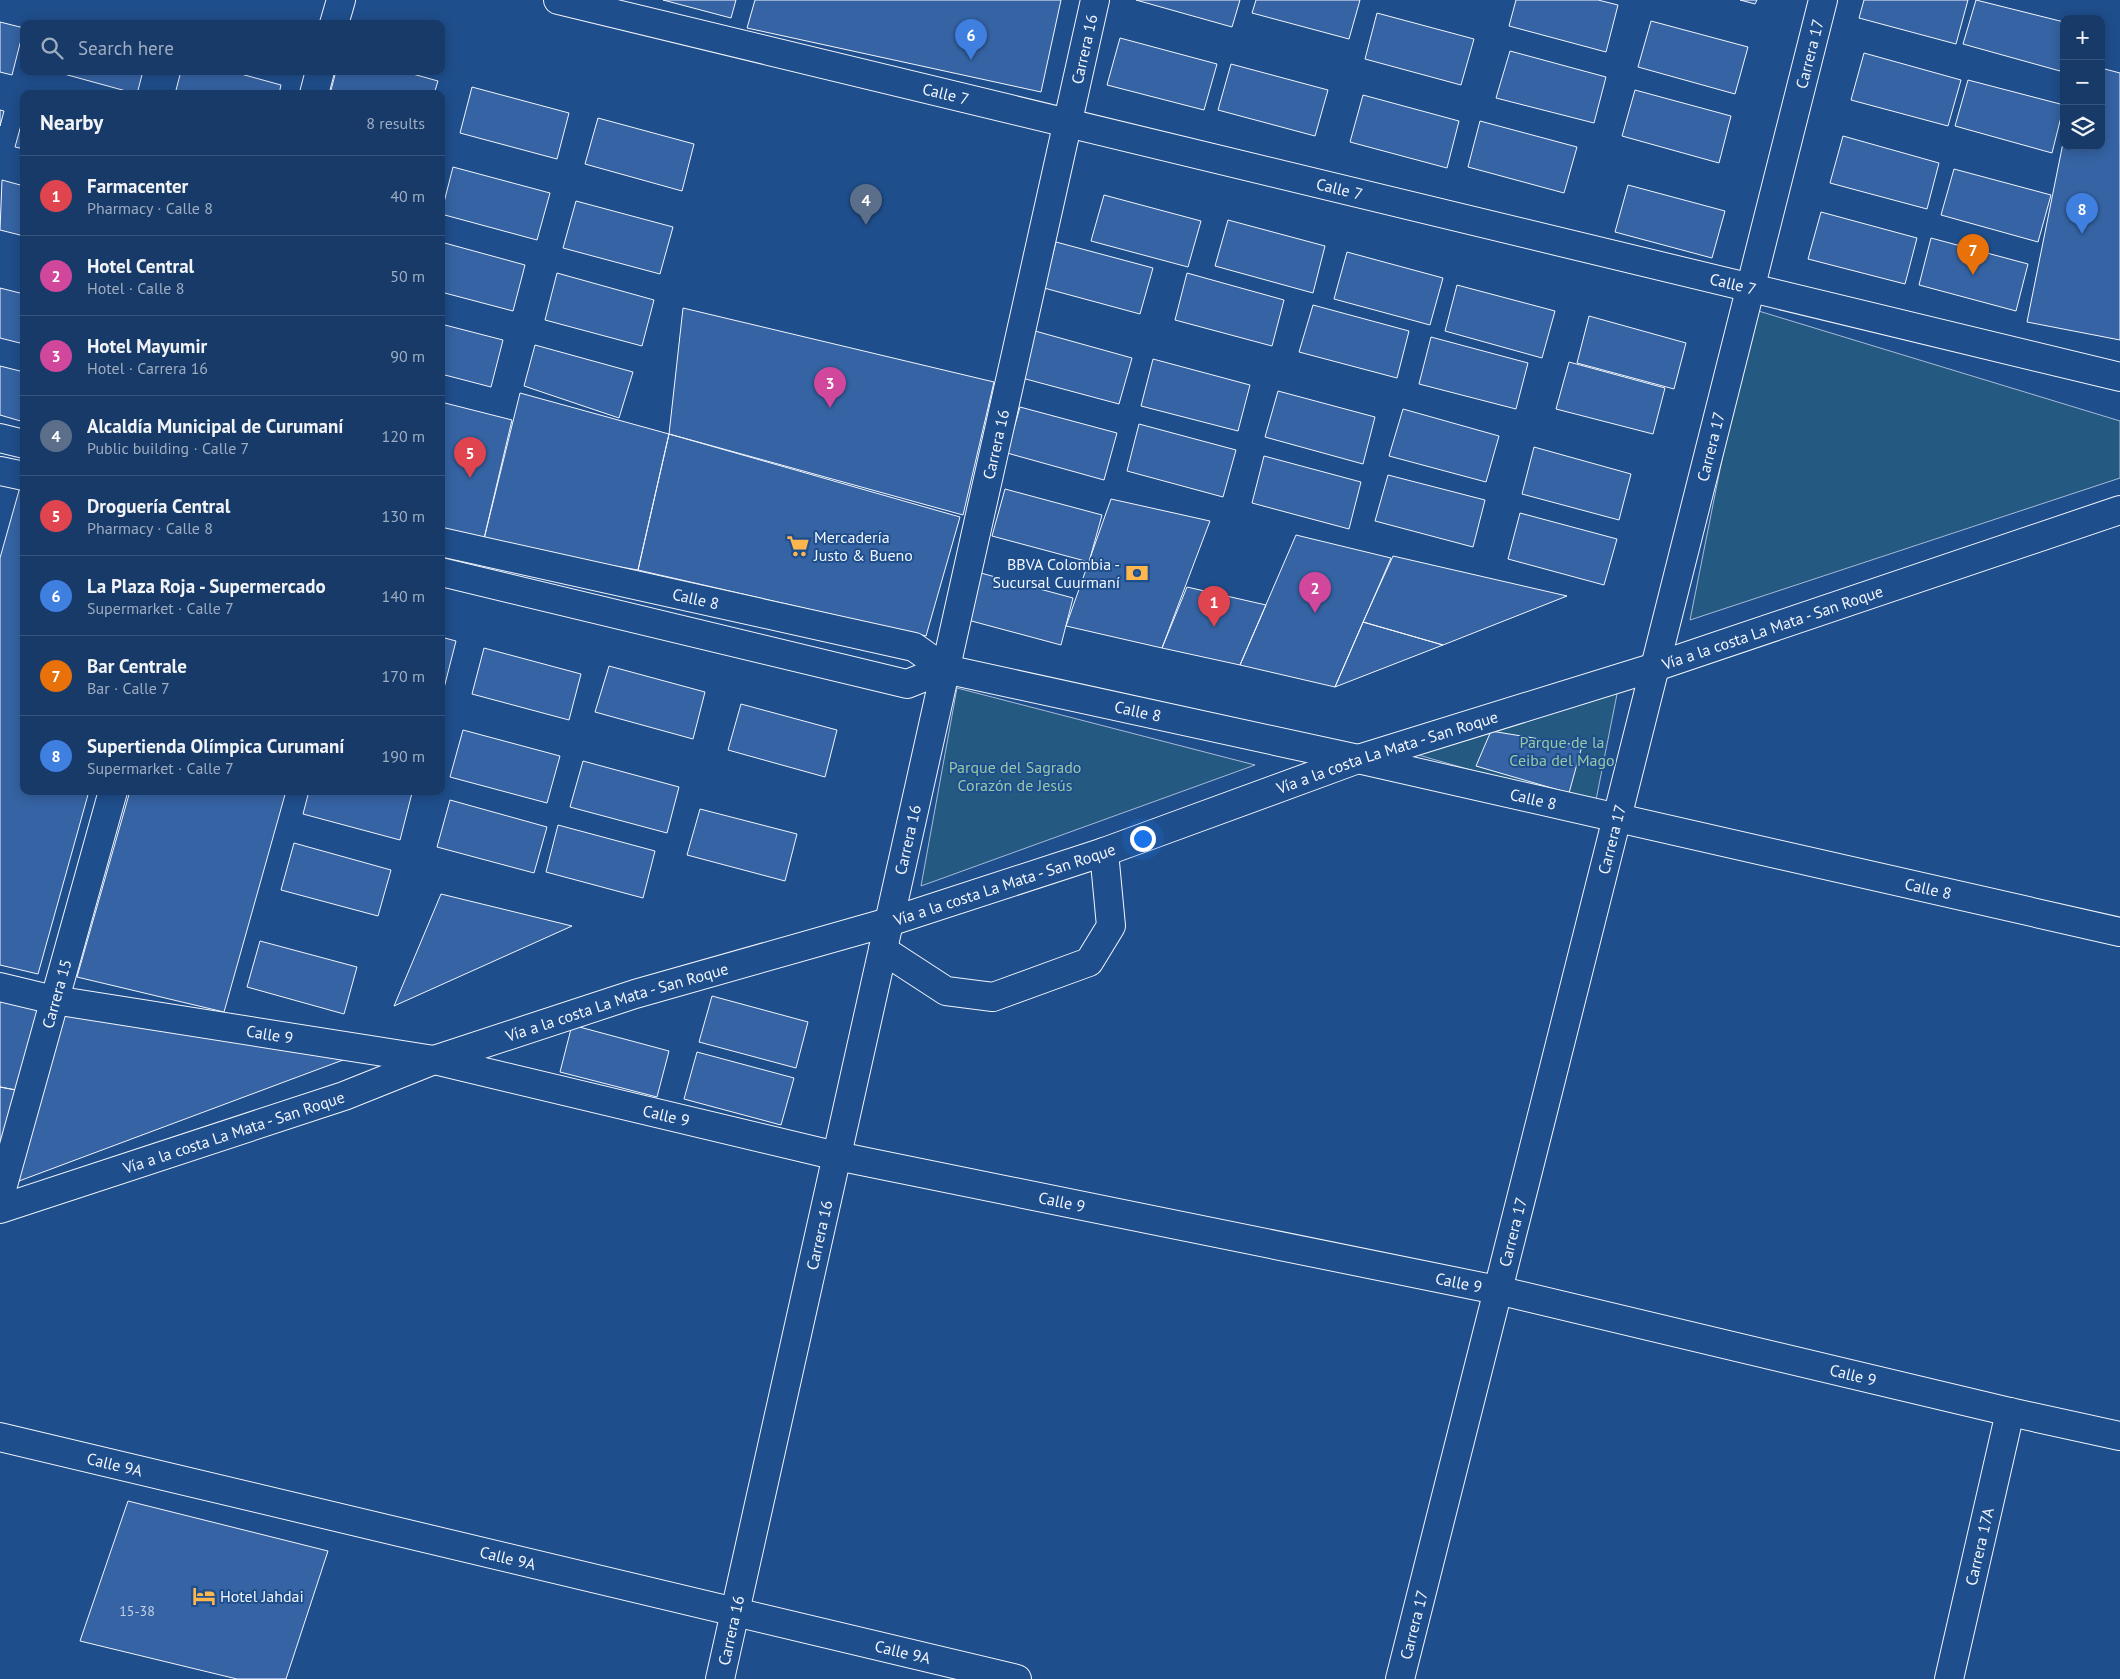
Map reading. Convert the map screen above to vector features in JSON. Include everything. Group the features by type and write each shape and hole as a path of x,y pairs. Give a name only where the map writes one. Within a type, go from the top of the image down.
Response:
{"main road":[{"path":"335,20 341,0"},
{"name":"Calle 7","path":"558,0 2120,377"},
{"name":"Carrera 16","path":"720,1679 1094,0"},
{"name":"Carrera 17","path":"1400,1679 1823,0"},
{"path":"315,90 319,75"},
{"path":"0,438 20,443"},
{"path":"0,471 20,475"},
{"name":"Vía a la costa La Mata - San Roque","path":"0,1209 344,1096 434,1060 636,994 889,922 1104,852 1358,759 1655,667 2120,510"},
{"name":"Calle 8","path":"445,543 914,647 945,669 1358,759 2120,932"},
{"name":"Calle 8","path":"445,573 907,684 945,669"},
{"name":"Carrera 15","path":"0,1196 112,795"},
{"path":"883,950 946,992 993,997 1089,962 1111,926 1104,852"},
{"name":"Calle 9","path":"0,987 54,1000 434,1060 837,1156 1497,1290 2010,1412 2120,1436"},
{"name":"Carrera 17A","path":"1949,1679 2010,1412"},
{"name":"Calle 9A","path":"0,1437 1018,1679"}],"green space":[{"path":"1752,309 2120,421 2120,478 1690,620"},
{"name":"Parque del Sagrado Corazón de Jesús","path":"957,688 1255,765 921,886"},
{"name":"Parque de la Ceiba del Mago","path":"1618,689 1595,805 1411,753"}],"building":[{"path":"663,0 736,0 731,18"},
{"path":"755,0 1061,0 1041,92 747,28"},
{"path":"1136,0 1240,0 1232,27"},
{"path":"1256,0 1360,0 1349,39 1252,13"},
{"path":"1516,0 1598,0 1618,5 1606,52 1509,26"},
{"path":"1740,0 1757,0 1755,4"},
{"path":"1864,0 1968,0 1956,44 1859,18"},
{"path":"1976,0 2060,21 2060,71 1963,44"},
{"path":"1377,13 1474,39 1461,85 1365,59"},
{"path":"1651,21 1748,47 1735,94 1638,67"},
{"path":"0,22 20,27 20,44 12,75 0,72"},
{"path":"1120,38 1217,64 1204,110 1107,85"},
{"path":"1510,51 1606,77 1594,123 1496,98"},
{"path":"1864,53 1961,80 1948,126 1851,100"},
{"path":"1231,64 1328,90 1315,136 1218,110"},
{"path":"2105,69 2120,73 2120,340 2027,322 2062,150 2105,150"},
{"path":"68,75 142,75 138,90 122,90"},
{"path":"180,75 245,75 281,85 280,90 176,90"},
{"path":"335,75 416,75 438,81 435,90 331,90"},
{"path":"1968,80 2060,104 2060,121 2052,153 1955,126"},
{"path":"472,87 569,113 557,159 460,133"},
{"path":"1635,90 1731,116 1719,163 1622,136"},
{"path":"1363,95 1459,121 1447,168 1350,142"},
{"path":"0,110 4,111 0,126"},
{"path":"598,118 694,144 682,191 585,164"},
{"path":"1480,121 1577,147 1564,193 1468,167"},
{"path":"20,129 20,148 15,147"},
{"path":"1843,136 1939,163 1927,209 1830,183"},
{"path":"453,167 550,193 537,240 445,215 445,198"},
{"path":"1954,169 2051,195 2038,242 1941,215"},
{"path":"2,180 20,185 20,235 0,230"},
{"path":"1628,185 1725,211 1712,258 1615,232"},
{"path":"1104,195 1201,221 1188,267 1091,241"},
{"path":"576,201 673,227 660,274 563,248"},
{"path":"1821,212 1917,238 1905,284 1808,259"},
{"path":"1228,220 1325,246 1313,293 1215,266"},
{"path":"1931,238 2028,264 2016,311 1919,285"},
{"path":"1056,242 1153,268 1140,314 1044,288"},
{"path":"445,243 525,265 513,311 445,293"},
{"path":"1347,252 1443,278 1430,325 1334,299"},
{"path":"557,273 654,300 642,346 545,320"},
{"path":"1187,273 1284,300 1272,346 1175,320"},
{"path":"1457,285 1555,311 1542,358 1445,331"},
{"path":"0,288 20,293 20,343 0,338"},
{"path":"1313,305 1409,331 1397,378 1299,352"},
{"path":"683,308 994,382 963,515 669,434"},
{"path":"1589,316 1686,343 1674,389 1577,363"},
{"path":"445,325 503,340 491,387 445,375"},
{"path":"1035,331 1132,358 1119,404 1022,378"},
{"path":"1431,337 1528,363 1516,409 1419,384"},
{"path":"535,345 633,372 619,418 524,386"},
{"path":"1153,359 1250,385 1238,431 1141,406"},
{"path":"1569,362 1665,388 1653,434 1556,409"},
{"path":"0,366 20,371 20,421 0,415"},
{"path":"1278,391 1375,417 1363,464 1265,437"},
{"path":"520,393 669,434 638,570 483,543"},
{"path":"445,403 512,420 483,543 445,536"},
{"path":"1020,407 1117,433 1104,480 1007,453"},
{"path":"1403,409 1499,436 1486,482 1389,456"},
{"path":"1139,424 1236,450 1223,497 1127,471"},
{"name":"Mercadería Justo & Bueno","path":"669,434 960,517 926,636 638,570"},
{"path":"1534,447 1631,474 1619,520 1522,494"},
{"path":"1264,456 1361,482 1349,529 1252,503"},
{"path":"1388,475 1485,500 1473,547 1375,521"},
{"path":"20,487 20,795 88,795 38,974 0,965 0,558"},
{"path":"1005,489 1102,515 1089,562 992,536"},
{"name":"BBVA Colombia - Sucursal Cuurmaní","path":"1111,499 1210,521 1162,648 1066,626"},
{"path":"1520,513 1617,539 1604,585 1508,559"},
{"path":"1296,535 1391,558 1335,687 1240,665"},
{"path":"1393,556 1567,596 1443,645 1363,622"},
{"path":"977,572 1073,598 1061,645 964,619"},
{"path":"1187,587 1266,605 1240,665 1162,648"},
{"path":"1363,622 1443,645 1335,687"},
{"path":"445,638 456,641 445,684"},
{"path":"484,648 581,674 569,720 472,694"},
{"path":"609,666 705,692 693,739 595,712"},
{"path":"741,704 837,730 825,777 728,750"},
{"path":"463,730 560,756 547,803 450,777"},
{"path":"1491,731 1582,746 1569,793 1476,766"},
{"path":"583,761 679,787 667,833 570,807"},
{"path":"129,795 285,795 224,1012 77,977"},
{"path":"308,795 411,795 400,840 303,814"},
{"path":"450,800 547,827 534,873 437,847"},
{"path":"700,809 797,834 785,881 687,855"},
{"path":"558,825 655,851 643,898 546,872"},
{"path":"294,843 391,870 378,916 281,890"},
{"path":"441,894 572,926 394,1006"},
{"path":"260,941 357,967 344,1014 247,987"},
{"path":"712,996 808,1022 796,1068 699,1042"},
{"path":"0,999 40,1008 16,1090 0,1087"},
{"path":"67,1004 343,1060 11,1184"},
{"path":"572,1025 669,1051 657,1097 560,1072"},
{"path":"697,1052 794,1078 781,1125 684,1099"},
{"path":"0,1087 16,1090 0,1148"},
{"name":"Hotel Jahdai","path":"128,1501 328,1551 286,1679 237,1679 80,1641"}],"place":[{"name":"La Plaza Roja - Supermercado","path":"971,60"},
{"name":"Alcaldía Municipal de Curumaní","path":"866,225"},
{"name":"Supertienda Olímpica Curumaní","path":"2082,234"},
{"name":"Bar Centrale","path":"1973,275"},
{"name":"Hotel Mayumir","path":"830,408"},
{"name":"Droguería Central","path":"470,478"},
{"name":"Mercadería Justo & Bueno","path":"798,546"},
{"name":"BBVA Colombia - Sucursal Cuurmaní","path":"1137,573"},
{"name":"Hotel Central","path":"1315,613"},
{"name":"Farmacenter","path":"1214,627"},
{"name":"Hotel Jahdai","path":"204,1596"}]}
